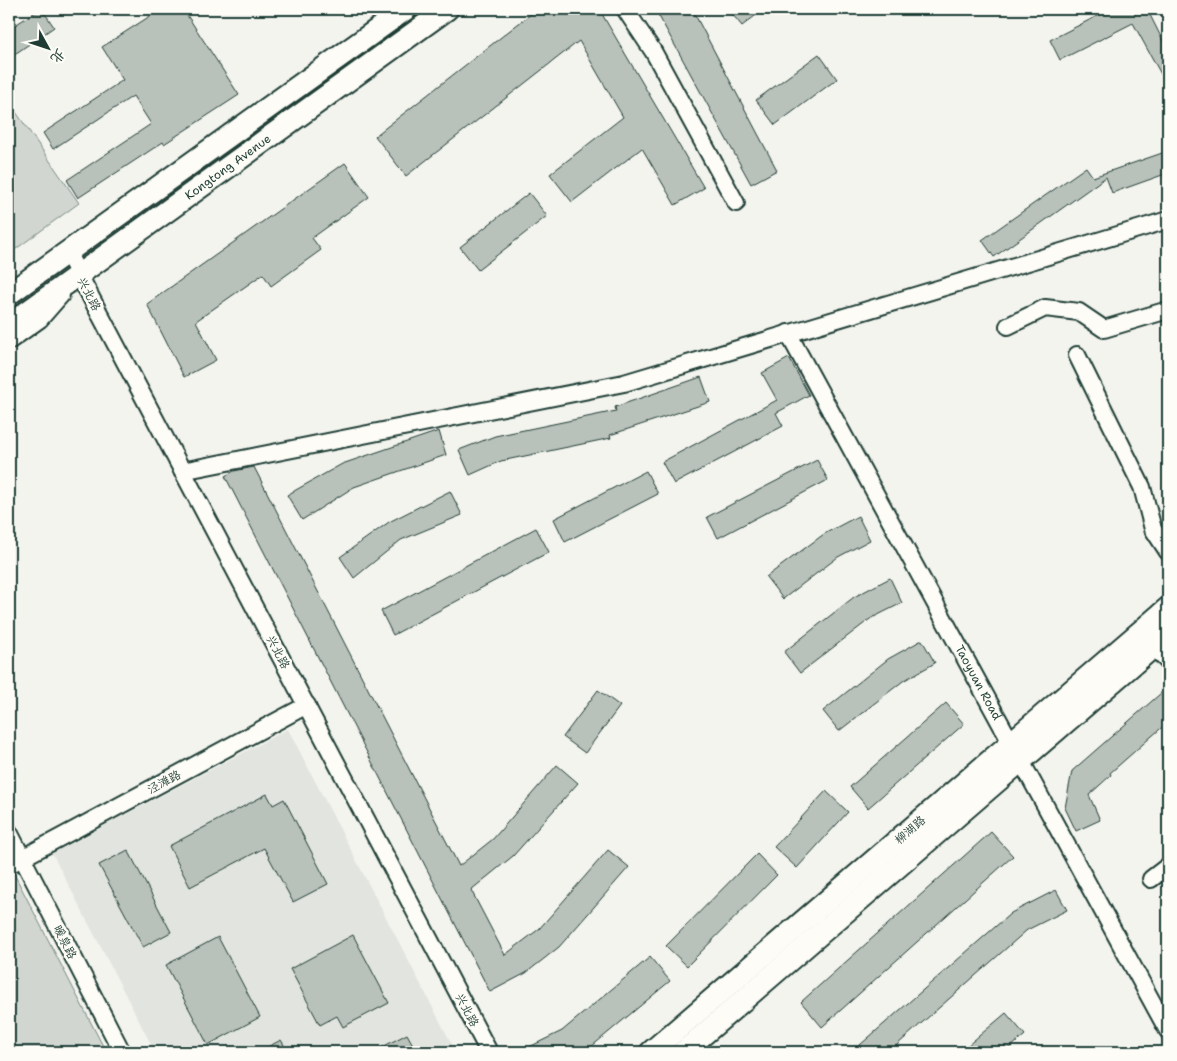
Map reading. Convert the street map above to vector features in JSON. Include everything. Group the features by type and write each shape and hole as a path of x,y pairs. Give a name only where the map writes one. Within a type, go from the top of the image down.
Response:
{"main road":[{"name":"Kongtong Avenue","path":"9,294 406,9"},
{"name":"Kongtong Avenue","path":"9,325 447,9"},
{"name":"柳湖路","path":"651,1052 1168,608"},
{"name":"柳湖路","path":"683,1052 1165,638"}],"street":[{"path":"625,9 653,51 736,203"},
{"path":"182,471 624,383 1168,220"},
{"name":"兴北路","path":"67,252 489,1052"},
{"path":"9,285 67,252"},
{"path":"9,341 40,319 78,274"},
{"path":"1008,326 1045,308 1079,312 1104,330 1168,310"},
{"name":"Taoyuan Road","path":"788,333 1168,1031"},
{"path":"1077,355 1142,487 1153,529 1168,552"},
{"path":"1165,638 1168,662"},
{"name":"泾滩路","path":"15,862 306,705"},
{"name":"暖泉路","path":"9,832 15,862 122,1052"},
{"path":"1151,879 1168,866"}],"shaded area":[{"path":"9,102 79,203 9,254"},
{"path":"288,729 456,1052 155,1052 52,853"},
{"path":"9,864 104,1048 106,1052 9,1052"}],"building":[{"path":"42,9 54,27 9,58 9,29"},
{"path":"161,9 183,9 239,95 78,198 67,180 151,124 133,96 53,149 43,133 123,80 102,47"},
{"path":"537,9 599,9 704,188 675,205 642,148 572,202 550,174 623,117 579,41 406,176 375,136"},
{"path":"655,9 692,9 777,170 751,184"},
{"path":"728,9 764,9 742,26"},
{"path":"1111,9 1147,9 1168,51 1168,87 1133,23 1060,60 1050,40"},
{"path":"819,54 837,79 775,125 756,100"},
{"path":"1168,151 1168,173 1112,193 1106,177 994,257 982,240 1086,167 1093,177"},
{"path":"345,163 369,197 312,238 321,250 271,286 263,274 196,321 216,360 184,377 147,304"},
{"path":"529,193 547,216 478,270 460,247"},
{"path":"789,358 809,395 776,413 783,426 674,484 662,462 777,400 762,373"},
{"path":"701,377 710,402 610,435 611,438 501,461 470,475 459,450 495,436 616,411 615,407"},
{"path":"439,431 446,455 354,487 302,520 287,495 342,464"},
{"path":"817,460 828,480 718,538 707,517"},
{"path":"254,467 459,866 493,839 557,765 578,783 513,856 471,890 505,955 539,929 608,850 629,867 559,947 526,973 490,992 225,476 234,471"},
{"path":"646,471 658,494 565,542 554,519"},
{"path":"450,491 462,515 401,540 354,578 340,557 389,522"},
{"path":"858,516 870,540 838,557 783,599 766,577 824,534"},
{"path":"536,528 549,552 393,635 381,611"},
{"path":"890,578 902,603 870,619 800,673 784,652 854,597"},
{"path":"922,640 935,663 903,681 839,731 823,711 888,659"},
{"path":"1168,687 1168,722 1110,773 1111,775 1089,795 1100,820 1076,831 1065,808 1072,771"},
{"path":"598,690 620,706 585,753 563,737"},
{"path":"946,703 964,724 868,808 850,787"},
{"path":"826,791 848,812 797,868 774,847"},
{"path":"267,794 273,805 284,799 328,884 293,902 264,848 190,887 169,846"},
{"path":"991,832 1013,856 822,1027 801,1002"},
{"path":"128,850 171,932 143,947 99,865"},
{"path":"757,854 777,875 687,966 666,946"},
{"path":"1056,890 1067,910 1027,930 889,1052 852,1052 1011,913"},
{"path":"353,935 389,1003 343,1027 337,1016 320,1025 290,969"},
{"path":"218,937 260,1017 208,1045 166,965"},
{"path":"650,957 670,981 585,1052 519,1052 562,1031"},
{"path":"1006,1013 1025,1035 1005,1052 960,1052"},
{"path":"407,1034 417,1052 373,1052"},
{"path":"281,1040 288,1052 258,1052"}]}
